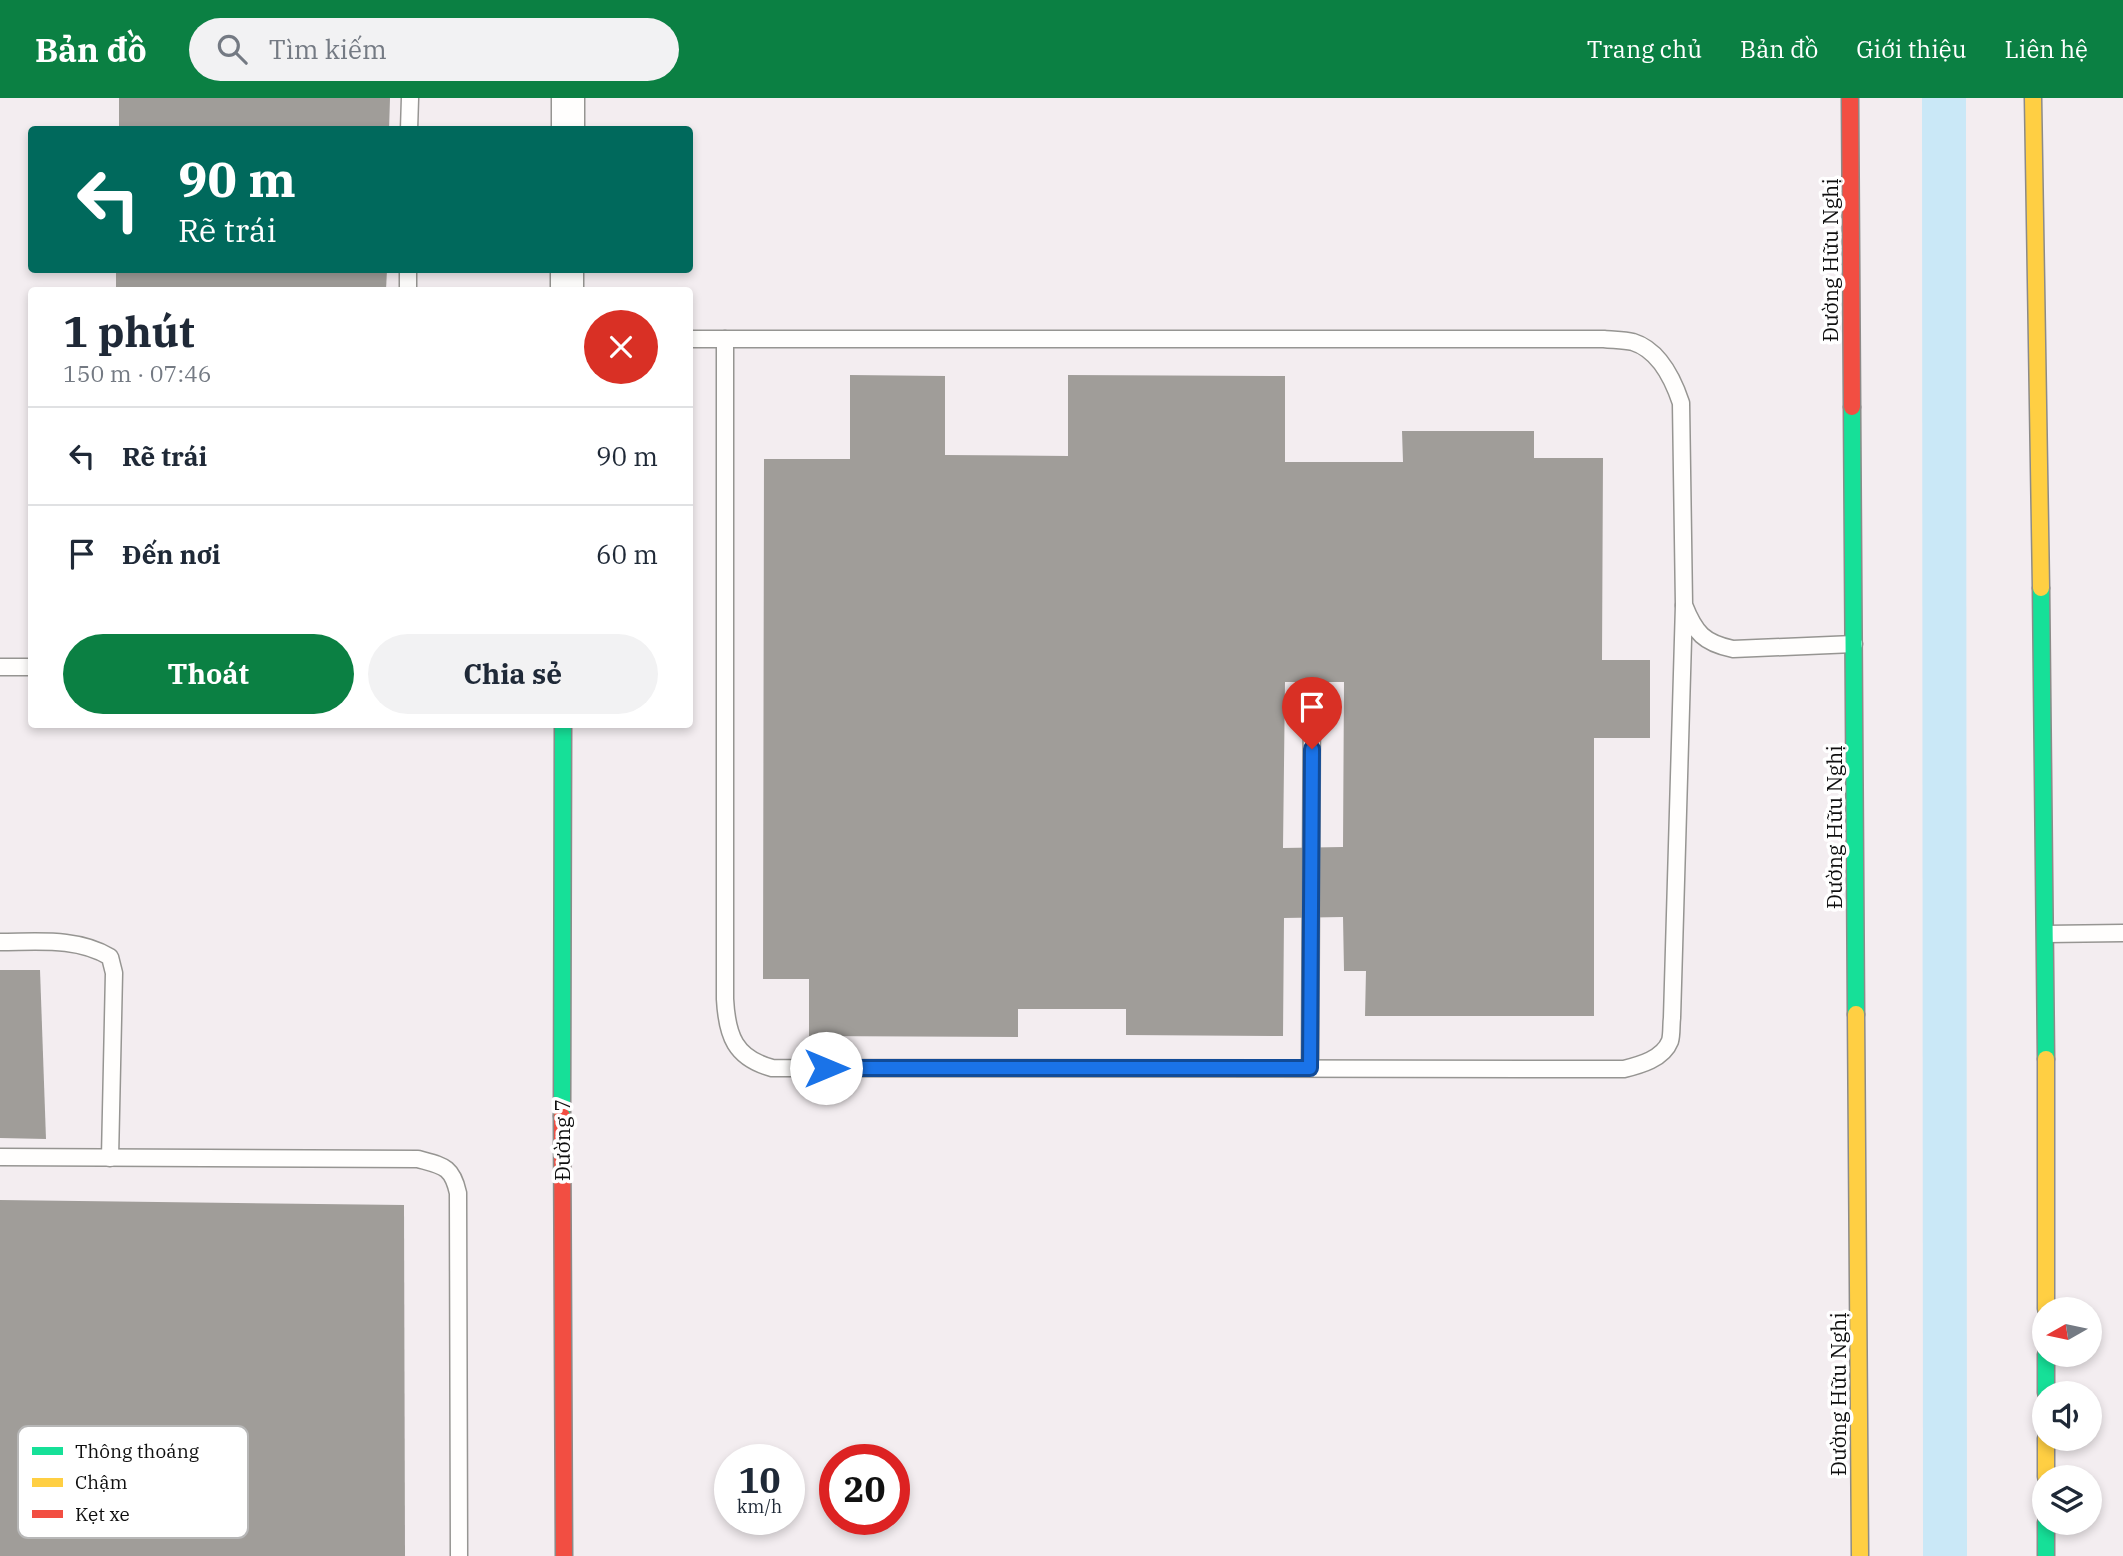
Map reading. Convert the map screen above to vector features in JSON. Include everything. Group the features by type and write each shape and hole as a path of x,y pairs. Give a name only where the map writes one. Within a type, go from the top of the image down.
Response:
{"main road":[{"name":"Đường Hữu Nghị","path":"1850,98 1860,1556"},
{"path":"2033,98 2046,934 2046,1297"},
{"name":"Đường 7","path":"563,728 561,942 564,1556"},
{"path":"2046,1535 2046,1556"}],"street":[{"path":"568,98 568,126"}],"lane":[{"path":"409,126 410,98"},
{"path":"693,339 725,339 1562,339 1632,342 1647,349 1674,380 1681,403 1685,606 1672,1018 1669,1042 1657,1056 1643,1064 1624,1069 772,1068 753,1063 741,1053 731,1034 725,999 725,339"},
{"path":"1685,606 1698,633 1714,645 1733,649 1854,644"},
{"path":"0,667 28,667"},
{"path":"1310,1068 1312,696"},
{"path":"2046,934 2123,933"},
{"path":"0,942 59,942 95,948 110,957 114,973 110,1158"},
{"path":"0,1157 418,1159 441,1166 455,1177 458,1193 459,1556"}],"shaded area":[{"path":"0,98 2123,98 2123,1556 0,1556"}],"water":[{"path":"1922,98 1966,98 1967,1556 1923,1556"}],"building":[{"path":"119,98 390,98 389,126 119,126"},
{"path":"116,273 387,273 386,287 116,287"},
{"path":"850,375 945,376 945,455 1068,456 1068,375 1285,376 1285,462 1403,462 1402,431 1534,431 1534,458 1603,458 1602,660 1650,660 1650,738 1594,738 1594,1016 1365,1016 1366,971 1344,971 1343,917 1284,918 1283,1036 1126,1035 1126,1009 1018,1009 1018,1037 809,1036 809,979 763,979 764,459 850,459","holes":["1285,682 1344,682 1343,847 1283,848"]},
{"path":"0,970 40,970 46,1139 0,1138"},
{"path":"0,1200 404,1205 405,1556 0,1556"}],"traffic: fast":[{"path":"1852,407 1856,1014"},
{"path":"2041,588 2046,1059"},
{"path":"562,1116 563,728"},
{"path":"2046,1367 2046,1381"},
{"path":"2046,1535 2046,1556"}],"traffic: slow":[{"path":"2033,98 2041,588"},
{"path":"1856,1014 1860,1556"},
{"path":"2046,1059 2046,1297"},
{"path":"2046,1451 2046,1465"}],"traffic: jam":[{"path":"1850,98 1852,407"},
{"path":"562,1116 564,1556"}],"route":[{"path":"826,1068 1310,1068 1312,749"}]}
